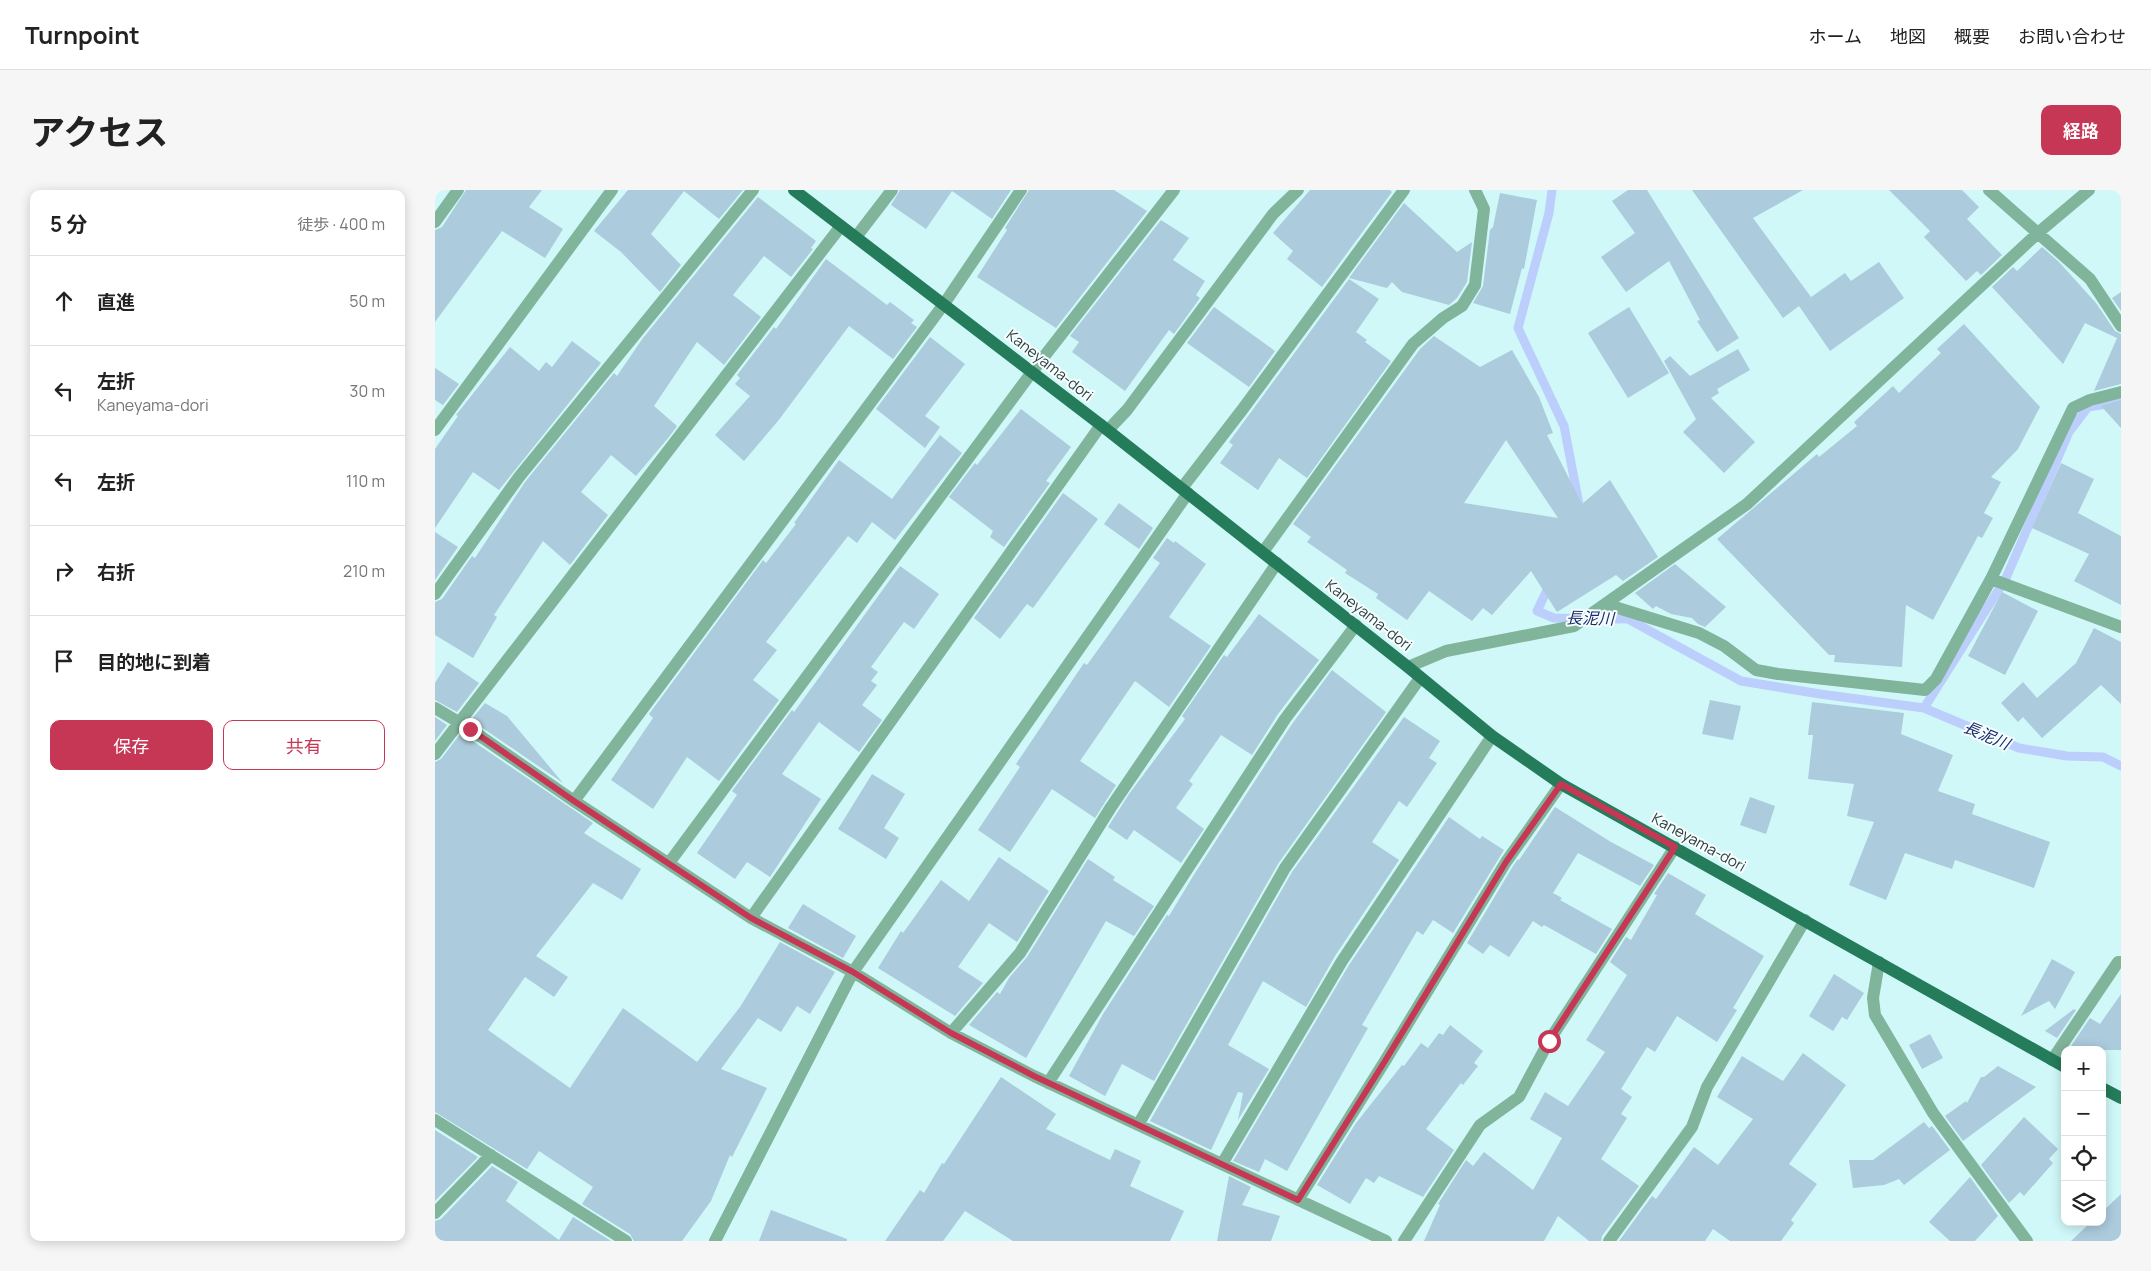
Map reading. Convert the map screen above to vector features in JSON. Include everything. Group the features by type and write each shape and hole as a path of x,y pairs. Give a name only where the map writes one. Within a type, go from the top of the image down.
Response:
{"main road":[{"name":"Kaneyama-dori","path":"795,190 1105,427 1408,666 1419,678 1492,736 1561,784 2061,1065"},
{"path":"2106,1090 2121,1098"}],"street":[{"path":"435,222 458,190"},
{"path":"435,430 611,190"},
{"path":"435,594 519,478 753,190"},
{"path":"856,237 892,190"},
{"path":"574,801 944,304 1021,190"},
{"path":"669,863 1032,372 1174,190"},
{"path":"751,918 1105,427 1127,410 1273,214 1298,190"},
{"path":"715,1241 853,972 1242,410 1404,190"},
{"path":"1263,552 1413,344 1443,318 1462,306 1475,285 1484,209 1475,190"},
{"path":"1989,190 2039,232 2090,279 2121,326"},
{"path":"1408,666 1446,651 1574,626 1747,504 2039,232 2089,190"},
{"path":"435,754 841,226"},
{"path":"1605,604 1699,633 1724,646 1757,670 1925,690 1936,680 1991,579 2073,408 2090,400 2121,392"},
{"path":"951,1033 1020,953 1111,807 1277,563"},
{"path":"1991,579 2121,627"},
{"path":"1049,1083 1285,719 1356,625"},
{"path":"1138,1125 1285,868 1419,678"},
{"path":"435,708 751,918 853,972 951,1033 1049,1083 1386,1241"},
{"path":"1222,1164 1342,961 1492,736"},
{"path":"1298,1200 1506,862 1561,784"},
{"path":"1404,1241 1480,1126 1519,1097 1549,1041 1675,847"},
{"path":"1609,1241 1691,1127 1707,1087 1805,920"},
{"path":"1879,962 1873,998 1875,1015 1933,1113 2027,1241"},
{"path":"2052,1060 2117,962 2121,962"},
{"path":"435,1120 626,1241"},
{"path":"435,1214 491,1154"}],"building":[{"path":"466,190 542,190 529,207 563,229 545,258 502,231 435,322 435,230 442,227"},
{"path":"628,190 743,190 719,219 684,191 651,234 681,265 660,292 621,252 594,231"},
{"path":"900,190 1011,190 992,219 952,191 926,229 891,205"},
{"path":"1029,190 1114,190 1147,211 1056,328 977,277 1007,230 1005,228"},
{"path":"1310,190 1390,190 1392,192 1322,287 1287,259 1293,251 1273,233"},
{"path":"1628,190 1647,190 1739,338 1717,352 1697,321 1700,320 1669,261 1626,292 1601,257 1635,233 1612,201"},
{"path":"1692,190 1803,190 1753,218 1811,297 1807,300 1845,273 1851,281 1879,262 1904,298 1830,351 1799,306 1783,318"},
{"path":"1889,190 1962,190 1979,207 1967,219 2002,255 1981,275 1977,271 1966,281 1924,237 1930,231"},
{"path":"1500,193 1537,200 1524,269 1522,268 1510,314 1473,303 1483,286 1490,230 1493,227"},
{"path":"758,197 816,241 811,248 813,249 791,277 764,256 733,295 761,317 724,365 697,342 654,406 677,426 669,437 636,476 611,455 581,492 608,515 570,565 543,541 494,615 497,617 473,658 435,635 435,602 442,599 472,556 475,558 525,482 614,373 617,376 643,338"},
{"path":"1404,203 1457,252 1472,242 1467,282 1457,298 1449,305 1402,292 1392,282 1387,288 1349,278"},
{"path":"1161,220 1189,238 1173,260 1205,281 1196,295 1200,298 1174,334 1169,330 1125,391 1072,352 1079,342 1070,336"},
{"path":"2042,247 2059,262 2096,303 2115,331 2121,334 2121,384 2094,391 2117,338 2085,323 2063,364 1992,287 2013,267 2017,271"},
{"path":"826,259 887,305 890,302 914,320 911,323 917,327 893,359 849,326 778,421 744,461 715,435 750,396 735,384 740,378 737,375 774,327 776,329"},
{"path":"1349,279 1379,299 1356,332 1367,340 1365,342 1391,361 1307,478 1279,458 1258,490 1220,463 1233,445 1229,442"},
{"path":"2121,292 2121,311 2112,298"},
{"path":"1214,307 1275,351 1249,387 1187,343"},
{"path":"1629,307 1669,373 1628,398 1588,333"},
{"path":"1964,324 2040,407 2018,449 1991,477 2001,482 1984,513 1993,518 1982,538 1978,536 1933,620 1906,605 1902,667 1834,662 1835,655 1829,655 1717,539 1817,454 1819,457 1857,426 1854,422 1893,386 1899,393 1941,353 1937,349"},
{"path":"1434,336 1480,367 1512,350 1539,397 1553,433 1547,435 1582,504 1610,480 1658,557 1623,581 1616,575 1557,612 1531,571 1492,615 1483,608 1472,621 1429,591 1407,620 1376,598 1378,594 1345,573 1347,570 1307,542 1311,537 1293,524 1420,349","holes":["1506,440 1558,518 1464,503"]},
{"path":"930,337 965,364 925,416 940,427 925,448 876,409"},
{"path":"572,341 601,363 499,490 473,472 435,528 435,449 458,416 456,415 510,347 539,371 546,362 552,367"},
{"path":"1738,349 1750,370 1717,389 1719,393 1711,398 1755,442 1724,473 1683,432 1696,419 1664,361 1670,356 1690,376"},
{"path":"435,368 459,384 443,405 435,400"},
{"path":"2121,400 2121,428 2101,406"},
{"path":"1021,409 1071,447 1046,481 1050,483 1004,547 990,537 993,531 949,497"},
{"path":"940,435 962,453 895,540 872,522 857,543 848,536 766,642 777,650 753,680 779,700 719,781 687,757 653,809 611,780 653,718 649,714 763,560 766,563 796,524 794,523 839,460 892,499"},
{"path":"2061,463 2094,479 2078,513 2121,536 2121,605 2074,581 2089,554 2032,528"},
{"path":"1063,493 1098,519 1033,608 1027,604 1000,639 974,618"},
{"path":"1119,503 1153,528 1139,549 1104,524"},
{"path":"435,532 458,547 435,580"},
{"path":"1167,538 1174,543 1175,541 1206,564 1169,617 1211,646 1169,707 1135,681 1080,761 1116,785 1095,818 1052,789 1010,852 978,830 1020,767 1016,764 1084,663 1087,665 1160,563 1153,558"},
{"path":"1675,564 1726,607 1705,627 1698,624 1692,618 1671,614 1656,606 1653,609 1635,593"},
{"path":"900,566 939,594 914,629 904,622 871,667 878,672 871,681 877,685 862,705 882,720 859,752 819,722 782,774 821,799 770,877 747,862 735,879 697,853 737,795 732,791 792,710 794,712"},
{"path":"2002,592 2038,611 2005,675 1968,656"},
{"path":"1259,614 1319,660 1278,714 1252,755 1221,735 1189,781 1193,784 1176,808 1204,829 1181,863 1134,830 1127,840 1108,827 1129,794 1185,719 1182,716 1224,655 1227,657"},
{"path":"2094,628 2121,642 2121,704 2101,685 2042,738 2023,717 2018,722 2001,703 2023,682 2037,698 2076,663"},
{"path":"448,662 479,683 457,712 435,700 435,683"},
{"path":"1332,670 1386,712 1278,864 1154,1081 1122,1064 1105,1096 1069,1076 1103,1014 1167,915 1169,916 1292,724"},
{"path":"1710,700 1741,706 1733,740 1702,734"},
{"path":"1812,702 1904,713 1901,734 1953,755 1938,791 1975,804 1972,814 2050,842 2034,888 1955,860 1952,869 1905,853 1886,900 1849,885 1874,822 1847,816 1854,784 1808,779 1813,735 1808,735"},
{"path":"485,703 507,716 563,783 471,720"},
{"path":"435,717 447,725 435,741"},
{"path":"1404,717 1440,741 1429,758 1437,763 1407,807 1399,801 1372,842 1399,860 1335,956 1306,1007 1263,981 1228,1045 1269,1069 1238,1120 1243,1093 1238,1092 1211,1150 1150,1121 1292,872"},
{"path":"461,733 593,823 584,833 641,869 622,900 593,883 536,956 568,977 554,997 525,977 488,1030 570,1088 623,1008 697,1062 740,1007 780,942 835,972 810,1014 797,1006 781,1032 758,1018 721,1069 767,1088 732,1157 730,1155 711,1201 682,1241 634,1241 630,1234 582,1204 593,1187 539,1151 527,1169 435,1112 435,762 441,759"},
{"path":"872,774 905,794 884,828 899,838 886,859 838,829"},
{"path":"1750,797 1775,806 1766,834 1740,825"},
{"path":"1555,807 1611,842 1654,865 1640,886 1578,853 1553,893 1562,898 1560,900 1612,929 1596,954 1544,925 1542,927 1533,921 1509,957 1490,945 1483,954 1467,943 1513,866"},
{"path":"1449,817 1480,839 1482,836 1504,850 1453,933 1433,920 1423,935 1417,931 1362,1025 1368,1028 1287,1171 1265,1159 1259,1172 1233,1161 1349,965"},
{"path":"999,857 1049,891 1017,942 989,923 958,967 983,983 955,1016 878,968 901,931 903,933 941,880 969,901"},
{"path":"1088,859 1115,877 1113,880 1154,906 1134,936 1106,921 1026,1058 969,1025 997,992 1000,994 1009,978 1027,957"},
{"path":"1668,873 1706,895 1695,914 1764,956 1733,1008 1737,1010 1717,1042 1677,1016 1655,1052 1647,1047 1621,1089 1632,1097 1621,1114 1627,1118 1601,1159 1639,1186 1602,1236 1601,1241 1589,1241 1558,1216 1544,1241 1424,1241 1440,1205 1438,1204 1466,1160 1473,1166 1484,1152 1533,1190 1562,1138 1530,1119 1545,1092 1568,1106 1605,1052 1586,1040 1627,975 1610,962 1626,937 1631,940 1657,895 1654,894"},
{"path":"803,904 856,936 843,958 788,928"},
{"path":"2052,959 2075,972 2055,1009 2049,1001 2021,1016"},
{"path":"1834,974 1864,993 1847,1020 1842,1017 1833,1031 1809,1016"},
{"path":"2121,994 2121,1050 2106,1050 2106,1046 2071,1046 2090,1018 2100,1024"},
{"path":"2074,1009 2076,1010 2057,1038 2045,1031"},
{"path":"1450,1025 1483,1051 1474,1063 1478,1066 1463,1085 1461,1083 1426,1129 1454,1150 1423,1197 1379,1176 1374,1183 1366,1178 1350,1204 1317,1185 1356,1123 1402,1065 1404,1066 1421,1043 1428,1048 1439,1033 1443,1035"},
{"path":"1930,1034 1943,1058 1922,1069 1909,1045"},
{"path":"1803,1053 1846,1085 1789,1164 1817,1184 1791,1220 1794,1223 1781,1241 1730,1241 1713,1229 1705,1241 1619,1241 1652,1196 1656,1199 1694,1147 1718,1165 1753,1119 1717,1097 1742,1056 1783,1081"},
{"path":"1998,1066 2036,1087 1963,1141 1945,1116 1966,1101 1967,1103 1981,1077 1984,1077"},
{"path":"1001,1077 1056,1114 1046,1129 1110,1160 1115,1149 1141,1161 1130,1186 1184,1211 1170,1241 1013,1241 965,1211 943,1241 885,1241 920,1190 924,1193 942,1163 944,1164"},
{"path":"2024,1117 2058,1149 2049,1159 2053,1163 2024,1196 2020,1192 2009,1203 1981,1165"},
{"path":"1924,1122 1929,1128 1932,1126 1950,1150 1904,1185 1899,1179 1884,1185 1853,1188 1849,1160 1873,1160"},
{"path":"435,1130 478,1157 435,1201"},
{"path":"492,1166 518,1182 506,1201 559,1240 573,1217 611,1241 435,1241 435,1221 441,1219"},
{"path":"1229,1176 1251,1187 1242,1205 1280,1216 1271,1241 1217,1241"},
{"path":"1970,1177 1998,1216 1975,1241 1950,1241 1929,1222"},
{"path":"2121,1194 2121,1241 2071,1241 2087,1226 2106,1226 2106,1208"},
{"path":"771,1210 847,1239 847,1241 759,1241"}],"waterway":[{"name":"長泥川","path":"1552,190 1549,213 1518,328 1564,426 1579,504"},
{"path":"1924,708 2006,578 2069,432 2088,407 2121,402"},
{"name":"長泥川","path":"1550,584 1537,611 1554,618 1628,619 1741,681 1924,708 2019,748 2067,756 2103,757 2121,766"}],"route":[{"path":"470,729 574,801 751,918 853,972 951,1033 1034,1076 1298,1200 1506,862 1561,784 1675,847 1549,1041"}]}
